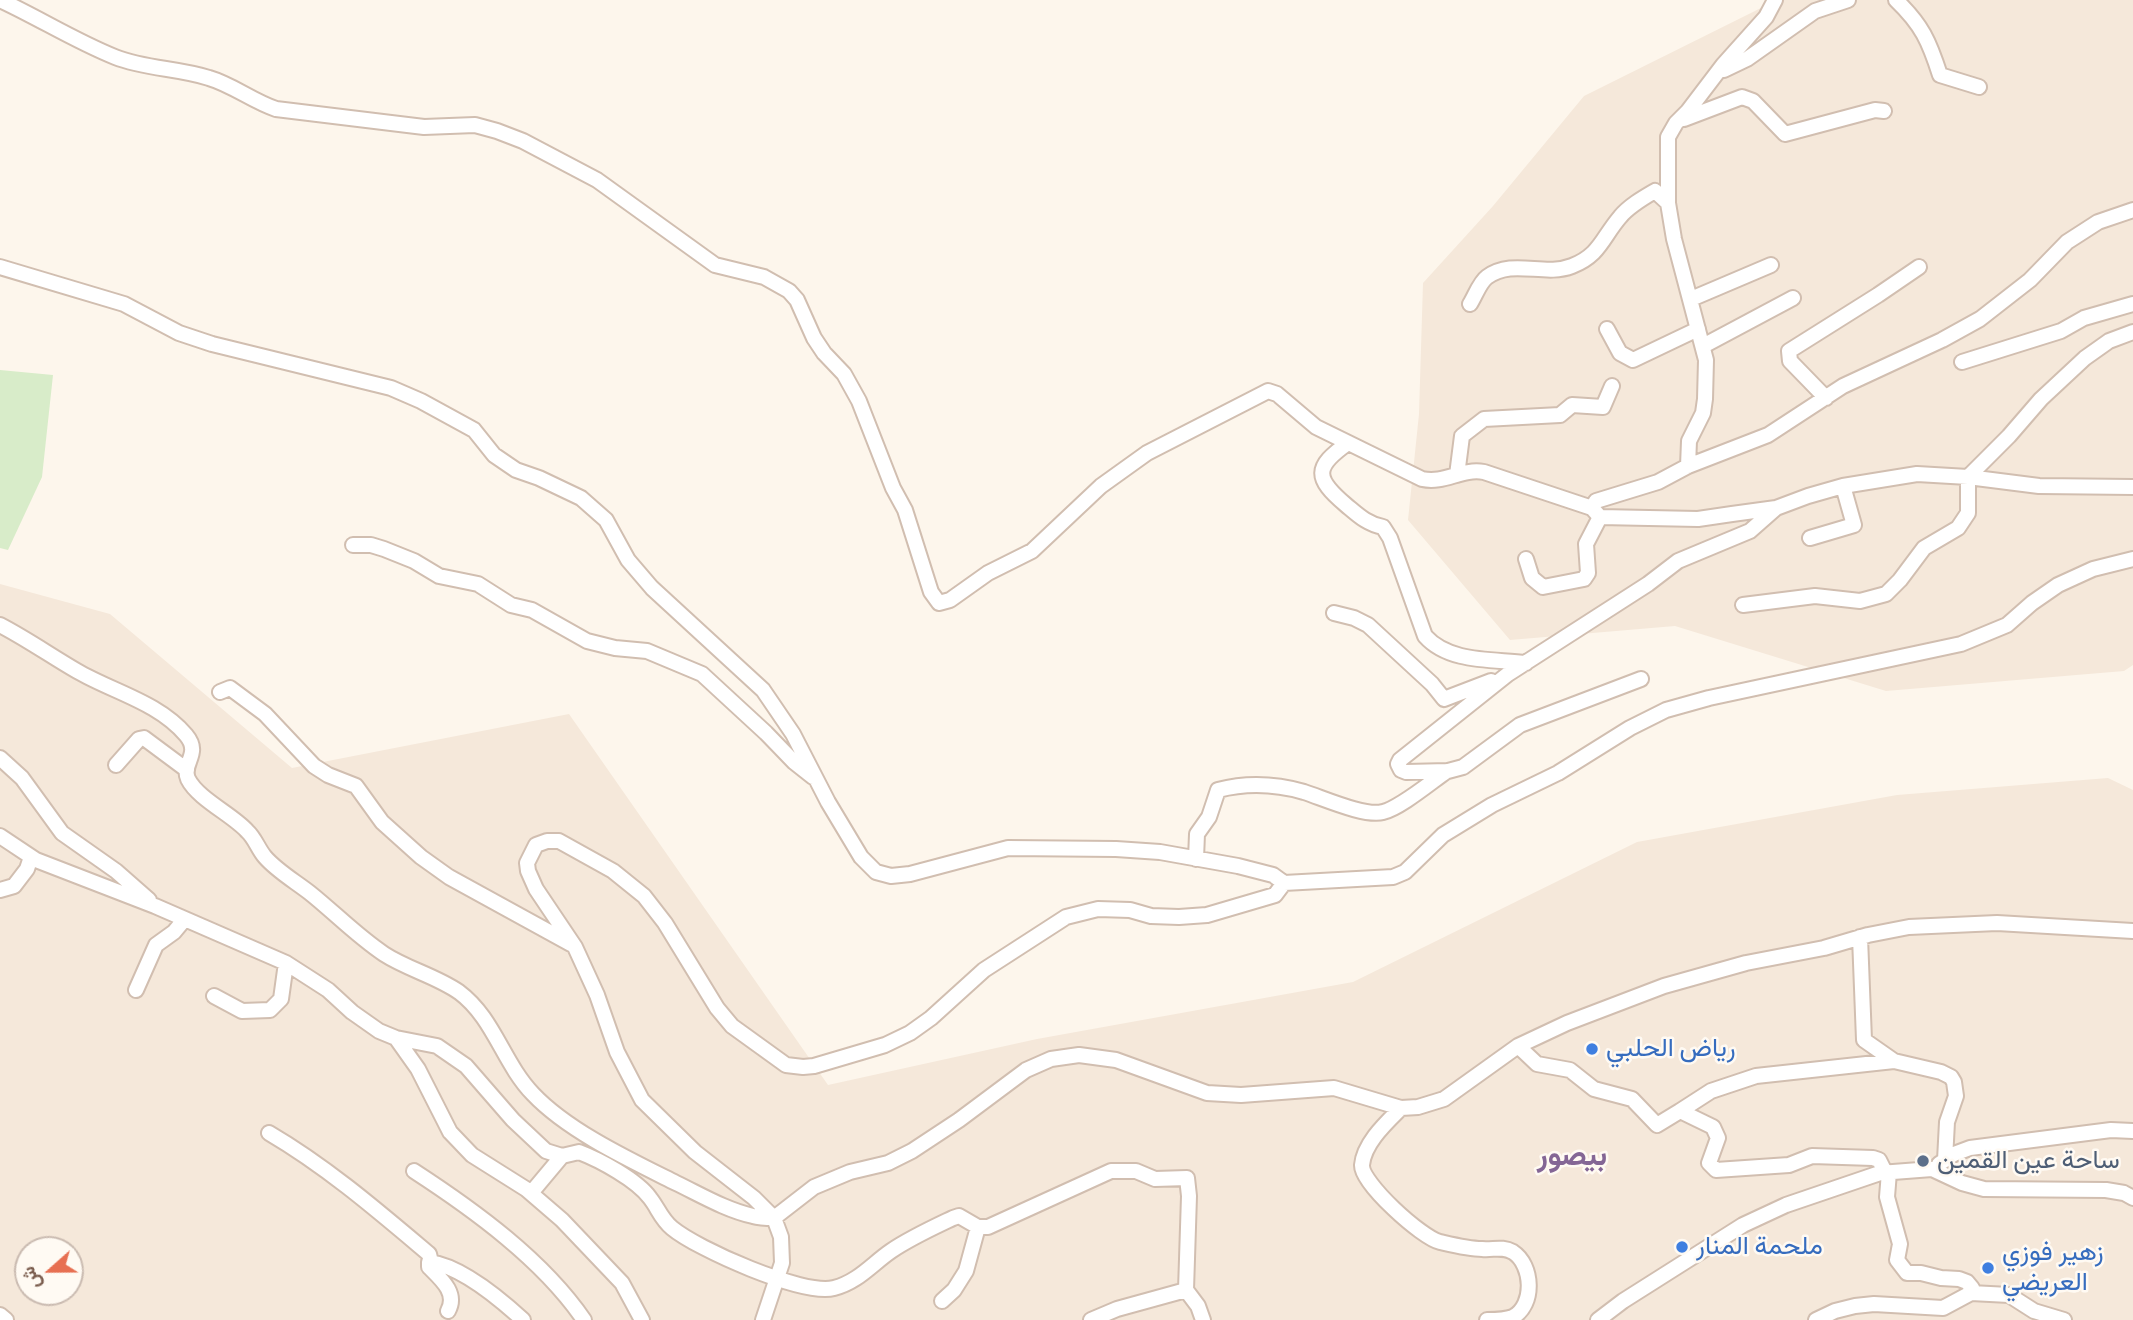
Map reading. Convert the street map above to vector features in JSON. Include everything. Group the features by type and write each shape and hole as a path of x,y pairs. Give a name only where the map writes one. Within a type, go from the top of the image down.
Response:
{"street":[{"path":"0,0 114,57 140,66 206,77 229,84 262,104 276,109 424,127 475,125 510,136 597,180 715,265 745,271 777,283 797,300 814,338 844,374 856,394 893,488 905,510 931,592 939,603 950,600 988,573 1032,551 1101,486 1147,453 1268,391 1277,394 1316,426 1422,479 1437,481 1470,470 1484,472 1596,513 1698,519 1776,508 1843,486 1917,474 2039,486 2133,487"},
{"path":"1688,466 1689,441 1703,413 1706,360 1674,239 1668,203 1668,137 1676,122 1689,111 1717,73 1758,27 1775,0"},
{"path":"1717,73 1746,59 1815,11 1848,0"},
{"path":"1896,0 1916,19 1930,44 1940,75 1979,87"},
{"path":"1676,122 1742,97 1753,101 1784,134 1875,110 1884,111"},
{"path":"1470,304 1486,277 1512,267 1543,270 1569,268 1592,256 1620,216 1641,199 1655,191 1668,203"},
{"path":"1526,559 1532,578 1543,587 1584,579 1588,573 1586,544 1596,513 1596,500 1658,482 1688,466 1768,435 1843,386 1942,340 1980,319 2030,280 2067,242 2098,222 2133,210"},
{"path":"1691,299 1771,265"},
{"path":"0,267 124,304 179,333 212,344 391,387 474,430 494,455 505,463 581,498 606,520 628,560 645,580 763,690 793,734 861,857 876,872 891,876 909,874 1008,848 1160,852 1253,870 1273,875 1284,883 1393,877 1405,872 1443,835 1492,805 1558,773 1630,728 1666,710 1709,698 1961,644 2007,625 2058,585 2093,569 2133,559"},
{"path":"1826,398 1790,360 1788,351 1919,267"},
{"path":"1703,346 1793,298"},
{"path":"1962,362 2061,331 2084,318 2133,304"},
{"path":"1607,329 1620,353 1633,360 1698,329"},
{"path":"1743,605 1815,596 1860,601 1886,594 1924,548 1958,528 1968,513 1968,477 2041,399 2085,358 2109,341 2133,332"},
{"path":"1457,475 1462,436 1484,419 1560,415 1572,405 1603,407 1612,386"},
{"path":"1349,443 1326,460 1322,473 1325,486 1370,525 1383,527 1391,538 1425,636 1434,646 1446,653 1526,663"},
{"path":"1810,538 1854,525 1843,486"},
{"path":"1448,771 1406,772 1398,764 1404,756 1508,674 1648,584 1678,561 1750,531 1776,508"},
{"path":"353,545 371,545 414,561 439,576 478,584 511,605 532,610 587,641 647,652 702,674 794,762 817,780"},
{"path":"1334,613 1368,625 1432,684 1444,699 1508,674"},
{"path":"0,625 78,671 134,697 166,718 191,744 192,757 187,777 223,813 248,831 265,858 384,954 458,992 483,1015 510,1063 533,1094 567,1122 615,1152 721,1205 755,1217 774,1218 814,1187 850,1172 888,1163 912,1151 951,1126 1026,1070 1043,1060 1061,1056 1094,1056 1116,1060 1207,1093 1241,1095 1334,1088 1401,1108 1427,1106 1444,1099 1518,1046 1567,1023 1664,986 1746,963 1824,948 1909,927 1979,923 2040,924 2133,932"},
{"path":"1196,859 1198,834 1209,817 1218,790 1236,785 1272,786 1378,813 1387,811 1448,771 1470,763 1520,725 1641,679"},
{"path":"220,692 230,688 244,697 314,766 328,775 356,786 382,822 421,857 495,903 575,947"},
{"path":"116,765 139,739 144,738 187,770"},
{"path":"0,758 22,778 62,833 116,872 155,906"},
{"path":"0,836 31,857 155,906 286,963 328,990 352,1012 379,1031 396,1038 437,1046 466,1066 530,1138 546,1151 562,1156 579,1152 586,1155 635,1183 650,1198 669,1226 691,1241 749,1269 778,1278 818,1288 835,1288 863,1275 894,1249 953,1218 960,1216 978,1227 988,1227 1046,1203 1111,1171 1136,1171 1153,1179 1187,1178 1189,1196 1186,1290 1198,1306 1203,1320"},
{"path":"764,1320 778,1278 782,1249 774,1218 754,1198 695,1152 642,1100 617,1052 597,995 575,947 536,888 528,871 531,854 536,845 559,841 613,871 644,896 732,1026 786,1065 803,1067 885,1045 910,1033 932,1018 984,970 1066,917 1098,909 1160,916 1207,915 1275,895 1284,883"},
{"path":"0,890 14,886 27,869 31,857"},
{"path":"136,990 156,944 174,932 184,920"},
{"path":"1860,937 1863,1038 1870,1046 1894,1061 1941,1072 1951,1077 1954,1082 1956,1096 1947,1122 1945,1160"},
{"path":"214,996 242,1011 270,1010 281,999 286,963"},
{"path":"396,1038 418,1069 450,1132 472,1155 531,1193 582,1240 622,1283 642,1320"},
{"path":"1518,1046 1537,1063 1570,1070 1594,1089 1632,1100 1657,1125 1711,1091 1756,1076 1894,1061"},
{"path":"1401,1108 1371,1141 1363,1161 1364,1174 1398,1212 1428,1237 1476,1249 1504,1248 1520,1257 1528,1276 1528,1293 1521,1311 1508,1319 1487,1320"},
{"path":"1680,1111 1716,1130 1718,1138 1709,1159 1710,1166 1716,1170 1789,1165 1812,1156 1874,1157 1879,1160 1887,1172 1887,1197 1900,1244 1898,1260 1901,1267 1907,1273 1967,1282 1972,1288 1971,1293"},
{"path":"1932,1169 1970,1148 2111,1130 2133,1131"},
{"path":"269,1133 300,1152 389,1220 429,1254 432,1262"},
{"path":"531,1193 562,1156"},
{"path":"1598,1320 1623,1301 1744,1225 1786,1205 1887,1172 1932,1169 1962,1183 1984,1189 2106,1190 2124,1193 2133,1198"},
{"path":"414,1171 520,1248 584,1320"},
{"path":"942,1301 954,1290 966,1271 978,1227"},
{"path":"432,1262 429,1262 429,1267 450,1292 452,1300 448,1311"},
{"path":"432,1262 448,1267 496,1296 523,1320"},
{"path":"1091,1320 1117,1309 1186,1290"},
{"path":"1816,1320 1835,1311 1874,1304 1942,1308 1971,1293 2008,1295 2034,1311 2064,1320"},
{"path":"0,1315 6,1320"}],"shaded area":[{"path":"1777,0 2133,0 2133,665 2124,671 1886,691 1675,626 1510,640 1408,520 1419,414 1423,283 1493,206 1584,96"},
{"path":"0,584 110,614 292,768 569,714 828,1085 1037,1039 1353,982 1637,842 1897,795 2108,778 2133,790 2133,1320 0,1320"}],"green space":[{"path":"0,370 53,375 42,477 8,550 0,548"}],"place":[{"name":"رياض الحلبي","path":"1592,1049"},
{"name":"ساحة عين القمين","path":"1923,1161"},
{"name":"ملحمة المنار","path":"1682,1247"},
{"name":"زهير فوزي العريضي","path":"1988,1268"}],"district":[{"name":"بيصور","path":"1572,1157"}]}
